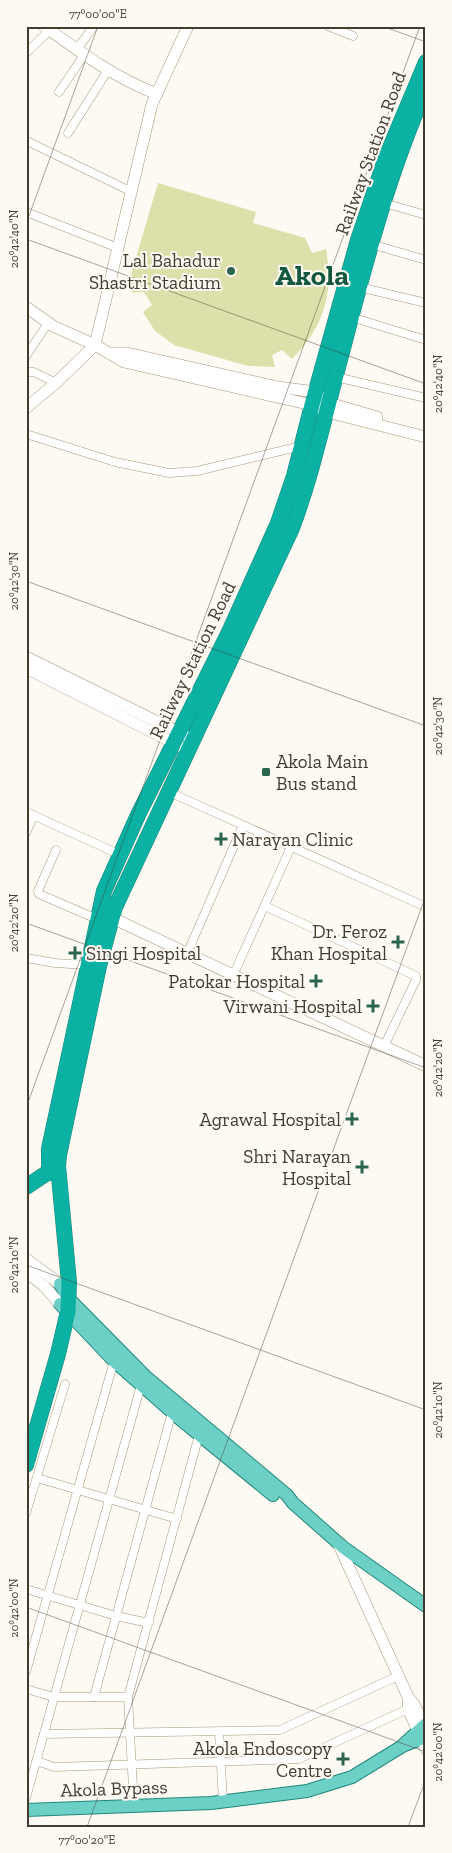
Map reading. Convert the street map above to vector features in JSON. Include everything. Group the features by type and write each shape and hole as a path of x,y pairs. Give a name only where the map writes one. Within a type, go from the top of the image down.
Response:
{"highway":[{"name":"Railway Station Road","path":"66,1305 60,1284 53,1168 60,1148 100,966 105,913 104,891 176,738 230,630 278,523 292,483 313,399 358,240 386,157 426,62"},
{"name":"Railway Station Road","path":"66,1305 53,1168 49,1149 88,965 105,913 169,792 292,528 309,479 371,244 403,143 426,89"},
{"path":"26,1187 53,1168"},
{"path":"26,1432 55,1333 66,1305"},
{"path":"26,1465 58,1354 66,1305"}],"main road":[{"path":"66,1305 114,1361 141,1385 280,1501 292,1504"},
{"path":"66,1305 145,1376 287,1496 292,1504 338,1543 426,1606"},
{"name":"Akola Bypass","path":"26,1810 223,1801 307,1791 352,1776 424,1734"}],"street":[{"path":"59,92 94,26"},
{"path":"26,408 56,383 95,345 152,104 188,26"},
{"path":"328,26 353,36"},
{"path":"26,53 49,28 81,52 134,86 157,94"},
{"path":"68,133 108,70"},
{"path":"27,141 132,192"},
{"path":"384,203 426,215"},
{"path":"26,212 118,248"},
{"path":"371,244 426,260"},
{"path":"359,287 426,302"},
{"path":"26,307 48,323 111,353 124,362 225,380 313,399 328,408 426,437"},
{"path":"351,317 426,340"},
{"path":"26,356 48,323"},
{"path":"26,372 34,372 56,383"},
{"path":"336,377 426,398"},
{"path":"328,408 426,431"},
{"path":"26,434 116,462 169,473 197,471 302,446"},
{"path":"26,657 176,738"},
{"path":"26,668 191,745"},
{"path":"169,792 426,907"},
{"path":"26,833 30,814 121,855"},
{"path":"190,947 243,825"},
{"path":"236,969 292,847"},
{"path":"56,850 38,891 39,894 105,913 190,947 426,1058"},
{"path":"265,906 416,976 416,980 387,1040"},
{"path":"105,913 426,1066"},
{"path":"26,958 55,963 88,965"},
{"path":"26,1259 60,1284"},
{"path":"26,1272 66,1305"},
{"path":"26,1672 114,1361"},
{"path":"26,1513 65,1384"},
{"path":"26,1798 141,1385"},
{"path":"94,1697 172,1412"},
{"path":"134,1806 128,1697 199,1435"},
{"path":"37,1478 177,1519"},
{"path":"338,1543 424,1734"},
{"path":"26,1589 116,1616 148,1623"},
{"path":"44,1734 280,1730 398,1676"},
{"path":"26,1689 54,1697 128,1697"},
{"path":"36,1761 54,1767 298,1760 410,1704"},
{"path":"219,1732 223,1801"}],"green space":[{"name":"Lal Bahadur Shastri Stadium","path":"158,183 256,212 253,223 305,238 312,253 326,249 329,280 324,309 312,334 292,359 282,350 272,355 275,367 248,366 174,345 155,331 143,312 152,305 144,292 132,293 130,278"}],"place":[{"name":"Lal Bahadur Shastri Stadium","path":"231,271"},
{"name":"Akola Main Bus stand","path":"266,772"},
{"name":"Narayan Clinic","path":"221,839"},
{"name":"Dr. Feroz Khan Hospital","path":"398,942"},
{"name":"Singi Hospital","path":"75,953"},
{"name":"Patokar Hospital","path":"316,981"},
{"name":"Virwani Hospital","path":"373,1006"},
{"name":"Agrawal Hospital","path":"352,1119"},
{"name":"Shri Narayan Hospital","path":"362,1167"},
{"name":"Akola Endoscopy Centre","path":"343,1759"}],"district":[{"name":"Akola","path":"312,275"}]}
